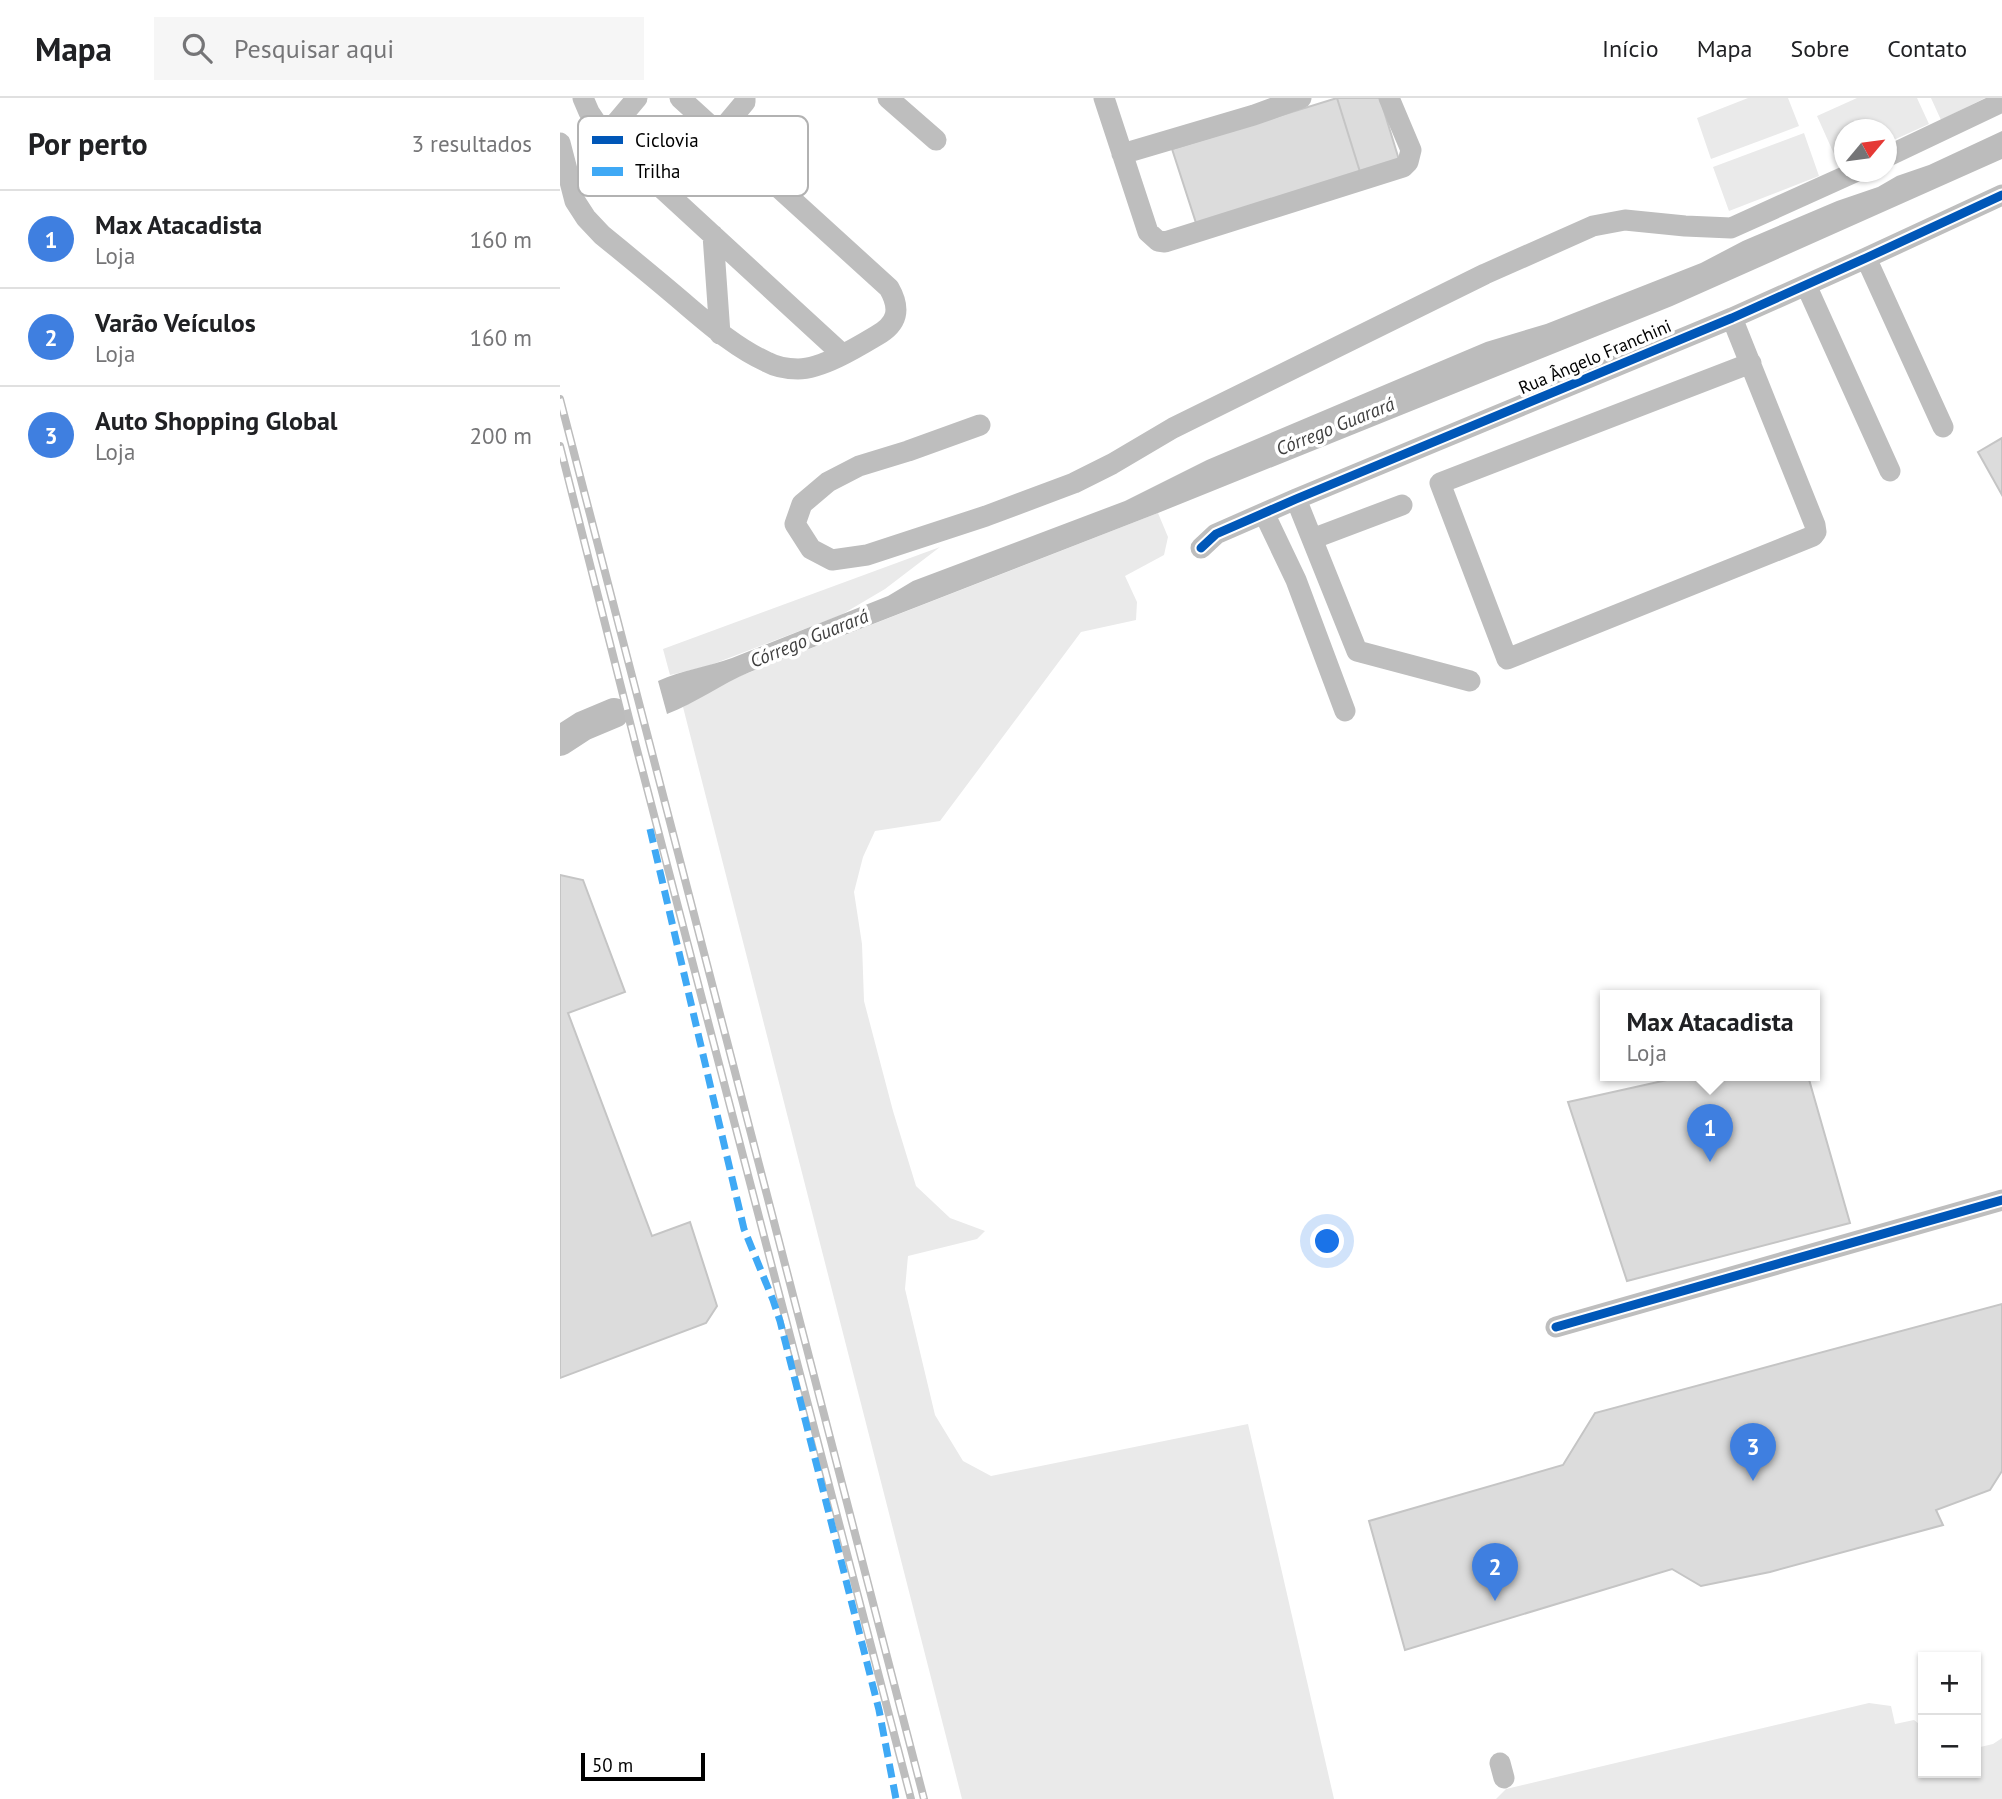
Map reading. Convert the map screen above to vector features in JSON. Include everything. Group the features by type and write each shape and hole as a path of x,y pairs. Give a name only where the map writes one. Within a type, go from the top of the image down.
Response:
{"street":[{"path":"583,98 592,116"},
{"path":"622,116 637,98"},
{"path":"680,98 700,116"},
{"path":"734,116 745,102 745,98"},
{"path":"888,98 936,139"},
{"path":"1104,98 1148,232 1158,241 1165,242 1403,166 1408,162 1410,150 1389,98"},
{"path":"1122,154 1296,99"},
{"path":"1897,152 2002,103"},
{"path":"560,143 575,201 586,218 602,234 720,334 767,363 782,368 799,369 819,364 880,335 891,325 897,313 896,299 889,288 787,196"},
{"path":"980,425 859,466 828,482 802,504 795,524 811,550 832,560 867,555 986,516 1074,483 1173,428 1485,274 1592,226 1625,220 1731,228 1834,181"},
{"name":"Rua Ângelo Franchini","path":"1201,548 1216,534 1732,317 2002,195"},
{"path":"670,196 842,354"},
{"path":"713,236 720,334"},
{"path":"1866,258 1943,427"},
{"path":"1806,285 1890,471"},
{"path":"1732,317 1751,363 1815,525 1816,532 1813,536 1507,659 1440,483 1751,363"},
{"path":"1296,499 1357,651 1470,681"},
{"path":"1312,539 1402,505"},
{"path":"1264,513 1296,580 1345,711"},
{"path":"1556,1327 2002,1200"}],"shaded area":[{"path":"1748,98 1788,98 1799,126 1711,159 1697,118"},
{"path":"1857,98 1917,98 1929,124 1897,138 1897,119 1834,119 1834,154 1817,116"},
{"path":"1931,98 1985,98 1941,120"},
{"path":"1804,133 1819,176 1729,211 1713,167"},
{"path":"1158,513 1168,537 1164,555 1125,576 1137,602 1136,620 1081,632 940,821 875,831 863,857 854,892 862,944 864,1001 916,1186 950,1218 985,1231 977,1239 908,1256 905,1289 935,1415 963,1461 991,1476 1248,1424 1334,1799 962,1799 683,707 730,680"},
{"path":"940,547 885,589 841,615 708,666 670,675 663,649"},
{"path":"1869,1703 1891,1706 1895,1724 1914,1720 1918,1723 1918,1778 1981,1778 1981,1747 2002,1738 2002,1799 1496,1799 1506,1789"}],"water":[{"path":"2002,131 2002,159 1672,306 1158,513 750,672 667,714 658,681 732,658 888,596 913,581 1125,501 1207,460 1486,342 1546,324 1701,263 1743,241 1837,201 1887,182 1897,182 1897,176 1929,165"}],"building":[{"path":"1337,98 1361,175 1197,226 1172,149"},
{"path":"1337,98 1380,98 1400,163 1361,175"},
{"path":"2002,438 2002,495 1978,452"},
{"path":"560,875 583,880 625,992 568,1013 652,1236 690,1222 717,1306 706,1323 560,1378"},
{"path":"1662,1081 1809,1081 1850,1223 1627,1281 1568,1102"},
{"path":"2002,1304 2002,1471 1990,1490 1936,1510 1943,1525 1770,1572 1701,1586 1672,1569 1405,1650 1369,1521 1563,1465 1595,1413"}],"waterway":[{"name":"Córrego Guarará","path":"560,741 583,726 614,713"}],"railway":[{"path":"560,399 924,1799"},
{"path":"560,446 911,1799"}],"marked path":[{"path":"650,829 744,1229 780,1321 879,1710 896,1799"}],"cycle path":[{"path":"1201,548 1216,534 1732,318 2002,195"},
{"path":"1556,1327 2002,1200"}],"place":[{"name":"Max Atacadista","path":"1710,1162"},
{"name":"Auto Shopping Global","path":"1753,1481"},
{"name":"Varão Veículos","path":"1495,1601"}]}
